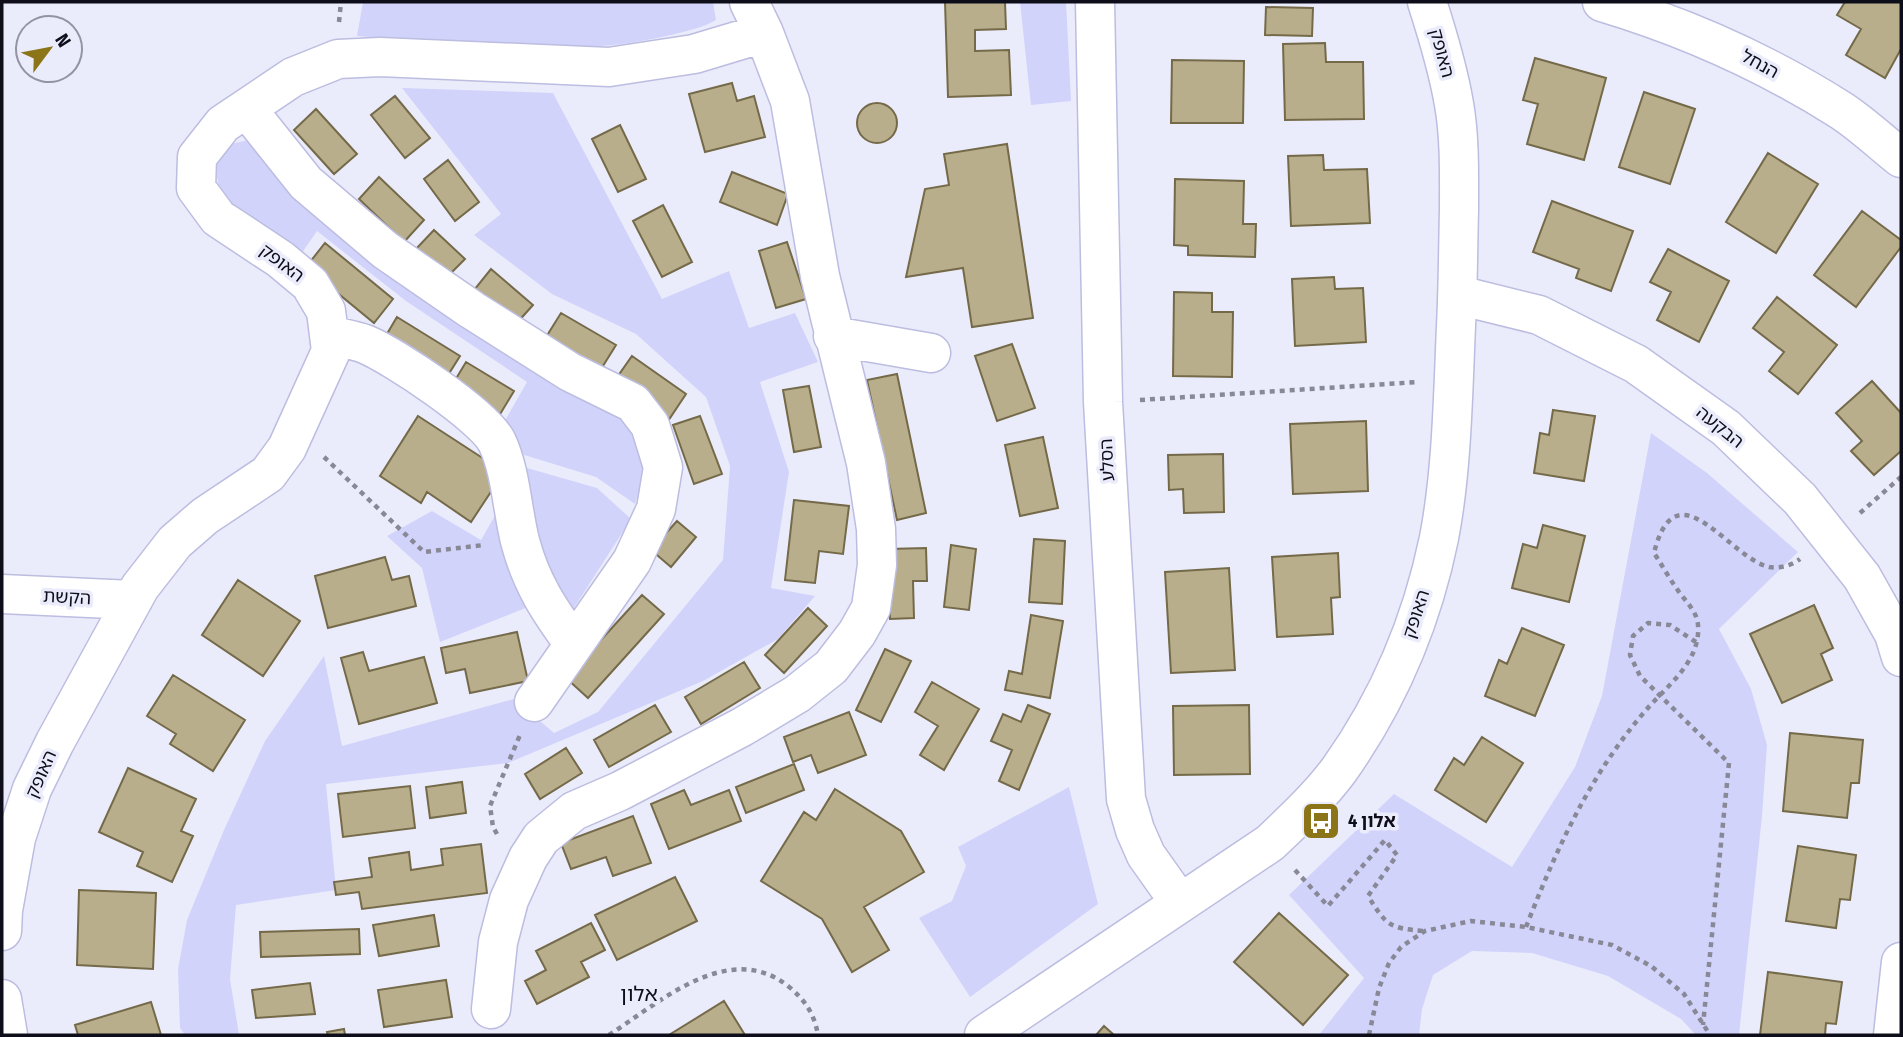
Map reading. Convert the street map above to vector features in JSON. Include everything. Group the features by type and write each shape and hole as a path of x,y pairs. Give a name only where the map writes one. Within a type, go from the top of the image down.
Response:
{"street":[{"name":"הסלע","path":"1095,2 1103,402 1126,799 1146,855 1180,904"},
{"name":"האופק","path":"984,1035 1270,843 1298,817 1338,771 1383,699 1402,657 1421,606 1439,537 1451,434 1458,295 1459,167 1455,107 1443,48 1427,2"},
{"name":"הנחל","path":"1602,2 1659,19 1746,55 1843,112 1901,158"},
{"name":"האופק","path":"2,930 16,838 32,789 139,587 175,542 205,516 268,474 288,448 331,351 326,311 310,284 280,259 218,218 196,188 197,157 223,124 293,77 338,59 380,57 609,67 694,54 757,18"},
{"path":"491,1009 498,942 509,900 528,858 541,838 574,811 620,792 742,727 797,694 831,667 857,633 871,608 877,565 876,529 866,464 820,276 790,101 757,18"},
{"path":"247,109 306,183 385,250 472,310 570,372 633,403 650,425 663,467 656,509 632,561 534,702"},
{"name":"הבקעה","path":"1458,295 1539,315 1636,364 1726,428 1800,499 1862,577 1894,634 1901,657"},
{"path":"329,335 365,344 416,374 488,428 501,456 531,576 545,604 574,644"},
{"path":"833,336 931,354"},
{"name":"הקשת","path":"2,594 133,600"},
{"path":"1893,1035 1901,962"},
{"path":"2,999 8,1035"}],"path":[{"path":"1103,402 1454,380"},
{"path":"296,430 424,552 520,540"},
{"path":"1525,927 1572,818 1612,753 1688,664 1697,643 1698,624 1692,608 1676,589 1654,553 1658,536 1669,520 1682,514 1699,518 1741,551 1769,567 1792,566 1831,538 1901,477"},
{"path":"1697,643 1670,625 1648,623 1633,636 1630,655 1640,677 1661,694 1729,763 1703,1025"},
{"path":"528,858 503,846 493,827 490,806 534,702"},
{"path":"1270,843 1328,906 1385,840 1397,855 1368,896 1387,924 1425,932"},
{"path":"1369,1035 1379,988 1388,962 1401,947 1425,932 1471,921 1525,927 1612,945 1651,966 1684,994 1710,1035"},
{"path":"609,1035 701,976 726,969 754,970 781,981 802,997 815,1018 818,1035"}],"shaded area":[{"path":"363,2 713,2 716,20 671,35 634,42 555,48 474,46 357,36"},
{"path":"1020,2 1066,2 1071,101 1031,105"},
{"path":"402,88 553,93 662,299 729,271 749,328 795,313 818,362 760,382 789,472 771,588 815,596 778,639 703,681 508,763 326,784 336,890 236,905 230,979 239,1035 185,1035 180,1028 178,969 187,920 265,741 324,656 342,746 514,699 554,733 598,712 723,560 730,466 706,397 636,334 552,294 474,235 501,214"},
{"path":"248,140 624,412 636,436 642,457 642,477 635,504 596,477 521,454 503,424 527,382 406,301 317,231 299,257 236,208 219,187 214,162 223,146"},
{"path":"1651,433 1707,473 1798,552 1719,629 1751,689 1767,745 1739,1035 1696,1035 1681,1019 1608,976 1532,953 1472,951 1433,975 1422,1009 1419,1035 1319,1035 1364,978 1289,895 1394,794 1512,867 1575,767 1602,696"},
{"path":"520,466 597,488 631,519 572,611 553,586 535,541"},
{"path":"432,511 481,540 497,512 528,607 440,642 422,568 387,536"},
{"path":"1069,787 1098,904 970,997 919,918 952,901 966,866 958,847"}],"building":[{"path":"945,2 1005,2 1006,29 975,30 975,51 1009,50 1011,95 948,97"},
{"path":"1845,2 1901,2 1901,49 1885,78 1846,55 1861,29 1837,15"},
{"path":"1266,7 1313,8 1312,36 1265,35"},
{"path":"1325,43 1326,62 1363,62 1364,119 1285,120 1283,44"},
{"path":"1535,58 1606,78 1584,160 1527,144 1538,104 1523,100"},
{"path":"1172,60 1244,61 1243,123 1171,123"},
{"path":"732,83 737,101 754,96 765,137 705,152 689,94"},
{"path":"1644,92 1695,109 1670,184 1619,167"},
{"path":"395,96 430,138 405,158 371,115"},
{"path":"877,103 885,104 891,109 896,115 896,131 891,137 885,142 877,143 869,142 863,137 858,131 857,123 858,115 863,109 869,104"},
{"path":"316,109 357,154 334,174 294,130"},
{"path":"620,125 646,179 618,192 592,139"},
{"path":"1007,144 1033,318 972,327 963,268 906,277 925,189 949,185 944,154"},
{"path":"1768,153 1818,184 1776,253 1726,222"},
{"path":"1323,155 1324,170 1367,169 1370,223 1291,226 1288,156"},
{"path":"448,160 479,202 455,221 424,179"},
{"path":"732,172 788,194 777,225 720,202"},
{"path":"379,177 424,220 404,242 359,199"},
{"path":"1175,179 1244,181 1243,224 1256,224 1255,257 1188,255 1188,246 1174,245"},
{"path":"1552,201 1633,231 1611,291 1576,278 1579,269 1533,252"},
{"path":"663,205 692,262 662,277 633,221"},
{"path":"1862,211 1901,240 1901,247 1856,307 1814,275"},
{"path":"434,230 465,259 445,279 415,250"},
{"path":"787,242 806,299 776,308 759,251"},
{"path":"325,243 393,299 374,323 306,267"},
{"path":"1668,249 1729,281 1699,342 1657,320 1671,292 1650,282"},
{"path":"491,269 533,305 515,325 474,290"},
{"path":"1334,277 1335,289 1363,288 1366,342 1295,346 1292,279"},
{"path":"1174,292 1212,293 1212,312 1233,312 1232,377 1173,376"},
{"path":"1777,297 1837,345 1798,394 1769,371 1784,352 1753,328"},
{"path":"561,313 616,345 598,374 543,342"},
{"path":"397,317 460,356 443,383 381,344"},
{"path":"1012,344 1035,408 997,421 975,356"},
{"path":"632,356 686,394 668,421 613,383"},
{"path":"466,362 514,391 499,416 451,387"},
{"path":"897,374 926,513 897,520 867,380"},
{"path":"1872,381 1901,413 1901,451 1874,475 1851,451 1862,441 1836,413"},
{"path":"809,386 821,447 794,452 783,390"},
{"path":"1553,410 1595,416 1584,481 1534,473 1540,433 1549,435"},
{"path":"418,416 504,472 471,522 427,492 421,503 380,476"},
{"path":"700,416 722,474 694,484 673,425"},
{"path":"1366,421 1368,491 1293,494 1290,424"},
{"path":"1043,437 1058,508 1020,516 1005,445"},
{"path":"1223,454 1224,512 1184,513 1183,489 1169,490 1168,455"},
{"path":"794,500 849,506 843,554 819,551 815,583 785,580"},
{"path":"677,521 696,537 671,567 651,550"},
{"path":"1543,525 1585,536 1569,602 1512,588 1523,544 1537,548"},
{"path":"1034,539 1065,541 1062,604 1029,602"},
{"path":"951,545 976,549 969,610 944,607"},
{"path":"926,548 927,581 913,581 914,618 890,619 888,549"},
{"path":"1338,553 1340,597 1331,598 1333,634 1277,637 1272,557"},
{"path":"385,557 392,580 409,576 416,606 328,628 315,576"},
{"path":"1229,568 1235,670 1171,673 1165,572"},
{"path":"238,580 300,621 263,676 202,635"},
{"path":"642,595 664,614 588,698 566,678"},
{"path":"1814,605 1833,648 1821,654 1832,680 1782,703 1750,634"},
{"path":"808,608 827,626 784,673 765,655"},
{"path":"1031,615 1063,621 1050,698 1005,690 1009,671 1022,674"},
{"path":"1522,628 1564,645 1535,716 1485,696 1499,660 1507,664"},
{"path":"517,632 528,681 470,693 465,669 446,673 441,648"},
{"path":"885,649 911,661 881,722 856,710"},
{"path":"363,652 369,671 424,657 437,703 359,724 341,658"},
{"path":"744,662 760,688 701,724 685,697"},
{"path":"173,675 245,720 213,771 170,744 176,734 147,716"},
{"path":"932,682 979,709 944,770 920,755 938,726 915,712"},
{"path":"655,705 671,732 609,767 594,740"},
{"path":"1028,705 1050,714 1019,790 999,781 1012,750 991,741 1003,714 1021,722"},
{"path":"1249,705 1250,774 1174,775 1173,706"},
{"path":"849,712 866,755 818,773 811,755 793,762 784,737"},
{"path":"1790,733 1863,740 1859,783 1851,783 1847,818 1783,811"},
{"path":"1482,737 1523,763 1486,822 1435,790 1454,758 1464,765"},
{"path":"566,748 582,773 540,799 525,774"},
{"path":"794,764 804,790 746,813 736,787"},
{"path":"128,768 196,799 181,831 193,836 172,882 137,866 143,852 99,832"},
{"path":"462,782 466,813 430,818 426,787"},
{"path":"410,786 415,828 343,837 338,794"},
{"path":"835,789 901,831 924,872 864,907 889,950 852,972 822,919 761,881 804,812 816,820"},
{"path":"684,790 691,805 729,790 741,821 669,849 651,804"},
{"path":"633,816 651,863 613,876 606,857 571,869 561,843"},
{"path":"481,844 487,893 362,909 359,892 336,895 334,882 372,877 369,858 409,852 411,870 443,865 441,849"},
{"path":"1798,846 1856,855 1850,900 1840,899 1836,928 1786,921"},
{"path":"675,877 697,921 617,960 595,915"},
{"path":"79,890 156,893 153,969 77,965"},
{"path":"1279,913 1348,975 1303,1025 1234,962"},
{"path":"434,915 439,946 379,956 373,925"},
{"path":"591,923 605,950 581,962 589,977 537,1004 525,981 546,970 536,951"},
{"path":"359,929 360,954 261,957 260,932"},
{"path":"1768,972 1842,982 1836,1024 1826,1023 1825,1035 1760,1035"},
{"path":"446,980 452,1017 384,1027 378,990"},
{"path":"310,983 315,1014 256,1018 252,990"},
{"path":"724,1001 745,1035 669,1035"},
{"path":"151,1002 161,1035 78,1035 75,1025"},
{"path":"1104,1026 1114,1035 1096,1035"},
{"path":"344,1029 345,1035 328,1035 327,1032"}],"place":[{"name":"אלון 4","path":"1321,821"}],"district":[{"name":"אלון","path":"639,994"}]}
